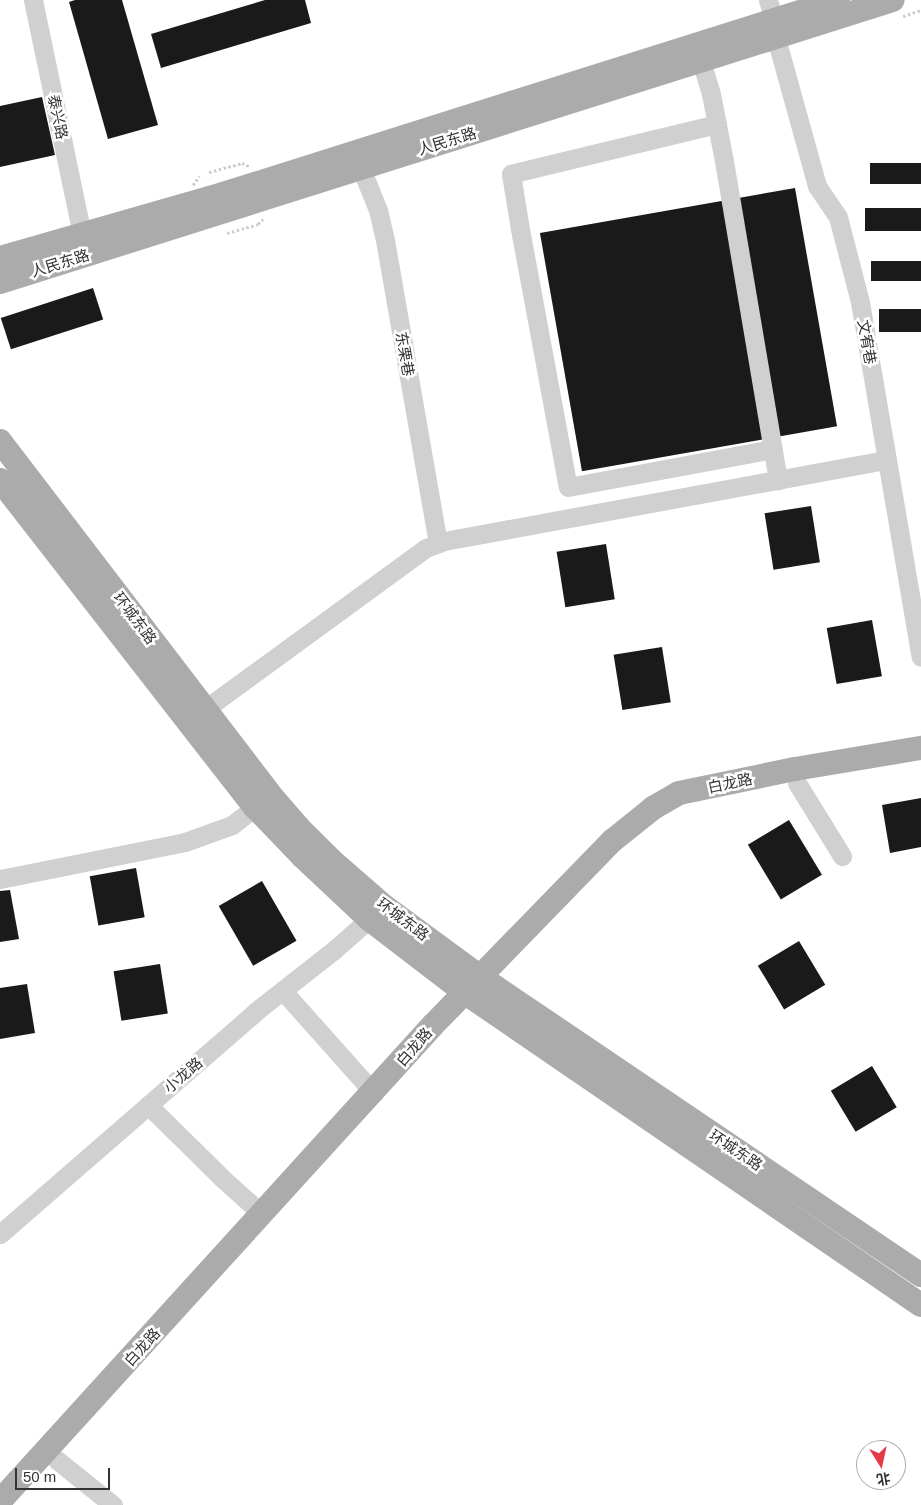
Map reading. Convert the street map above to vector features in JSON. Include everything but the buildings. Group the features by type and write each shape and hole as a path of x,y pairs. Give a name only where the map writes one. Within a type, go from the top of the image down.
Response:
{"main road":[{"name":"人民东路","path":"0,258 223,194 838,0"},
{"name":"人民东路","path":"0,282 701,61 773,20 893,0"},
{"name":"环城东路","path":"0,440 268,792 299,828 331,860 520,1028 921,1305"},
{"name":"环城东路","path":"0,480 255,807 303,857 369,919 921,1275"},
{"name":"白龙路","path":"14,1505 57,1460 477,988 612,842 653,808 679,793 795,769 921,748"},
{"name":"白龙路","path":"0,1501 374,1093 477,988 621,852 661,820 684,807 797,783 921,762"}],"street":[{"name":"泰兴路","path":"33,0 82,234"},
{"name":"文宥巷","path":"773,20 817,186 838,217 860,302 921,657"},
{"path":"701,61 717,124 778,480"},
{"path":"717,124 511,174 568,487 773,449"},
{"name":"东栗巷","path":"361,168 378,210 385,240 438,543"},
{"path":"205,709 426,548 438,543 887,460"},
{"path":"575,486 581,516"},
{"path":"797,783 842,856"},
{"path":"0,879 185,842 232,825 255,807"},
{"name":"小龙路","path":"0,1234 148,1105 369,919"},
{"path":"282,991 374,1093"},
{"path":"148,1105 262,1214"},
{"path":"57,1460 113,1505"}],"path":[{"path":"209,172 242,163"},
{"path":"227,233 258,224"}]}
